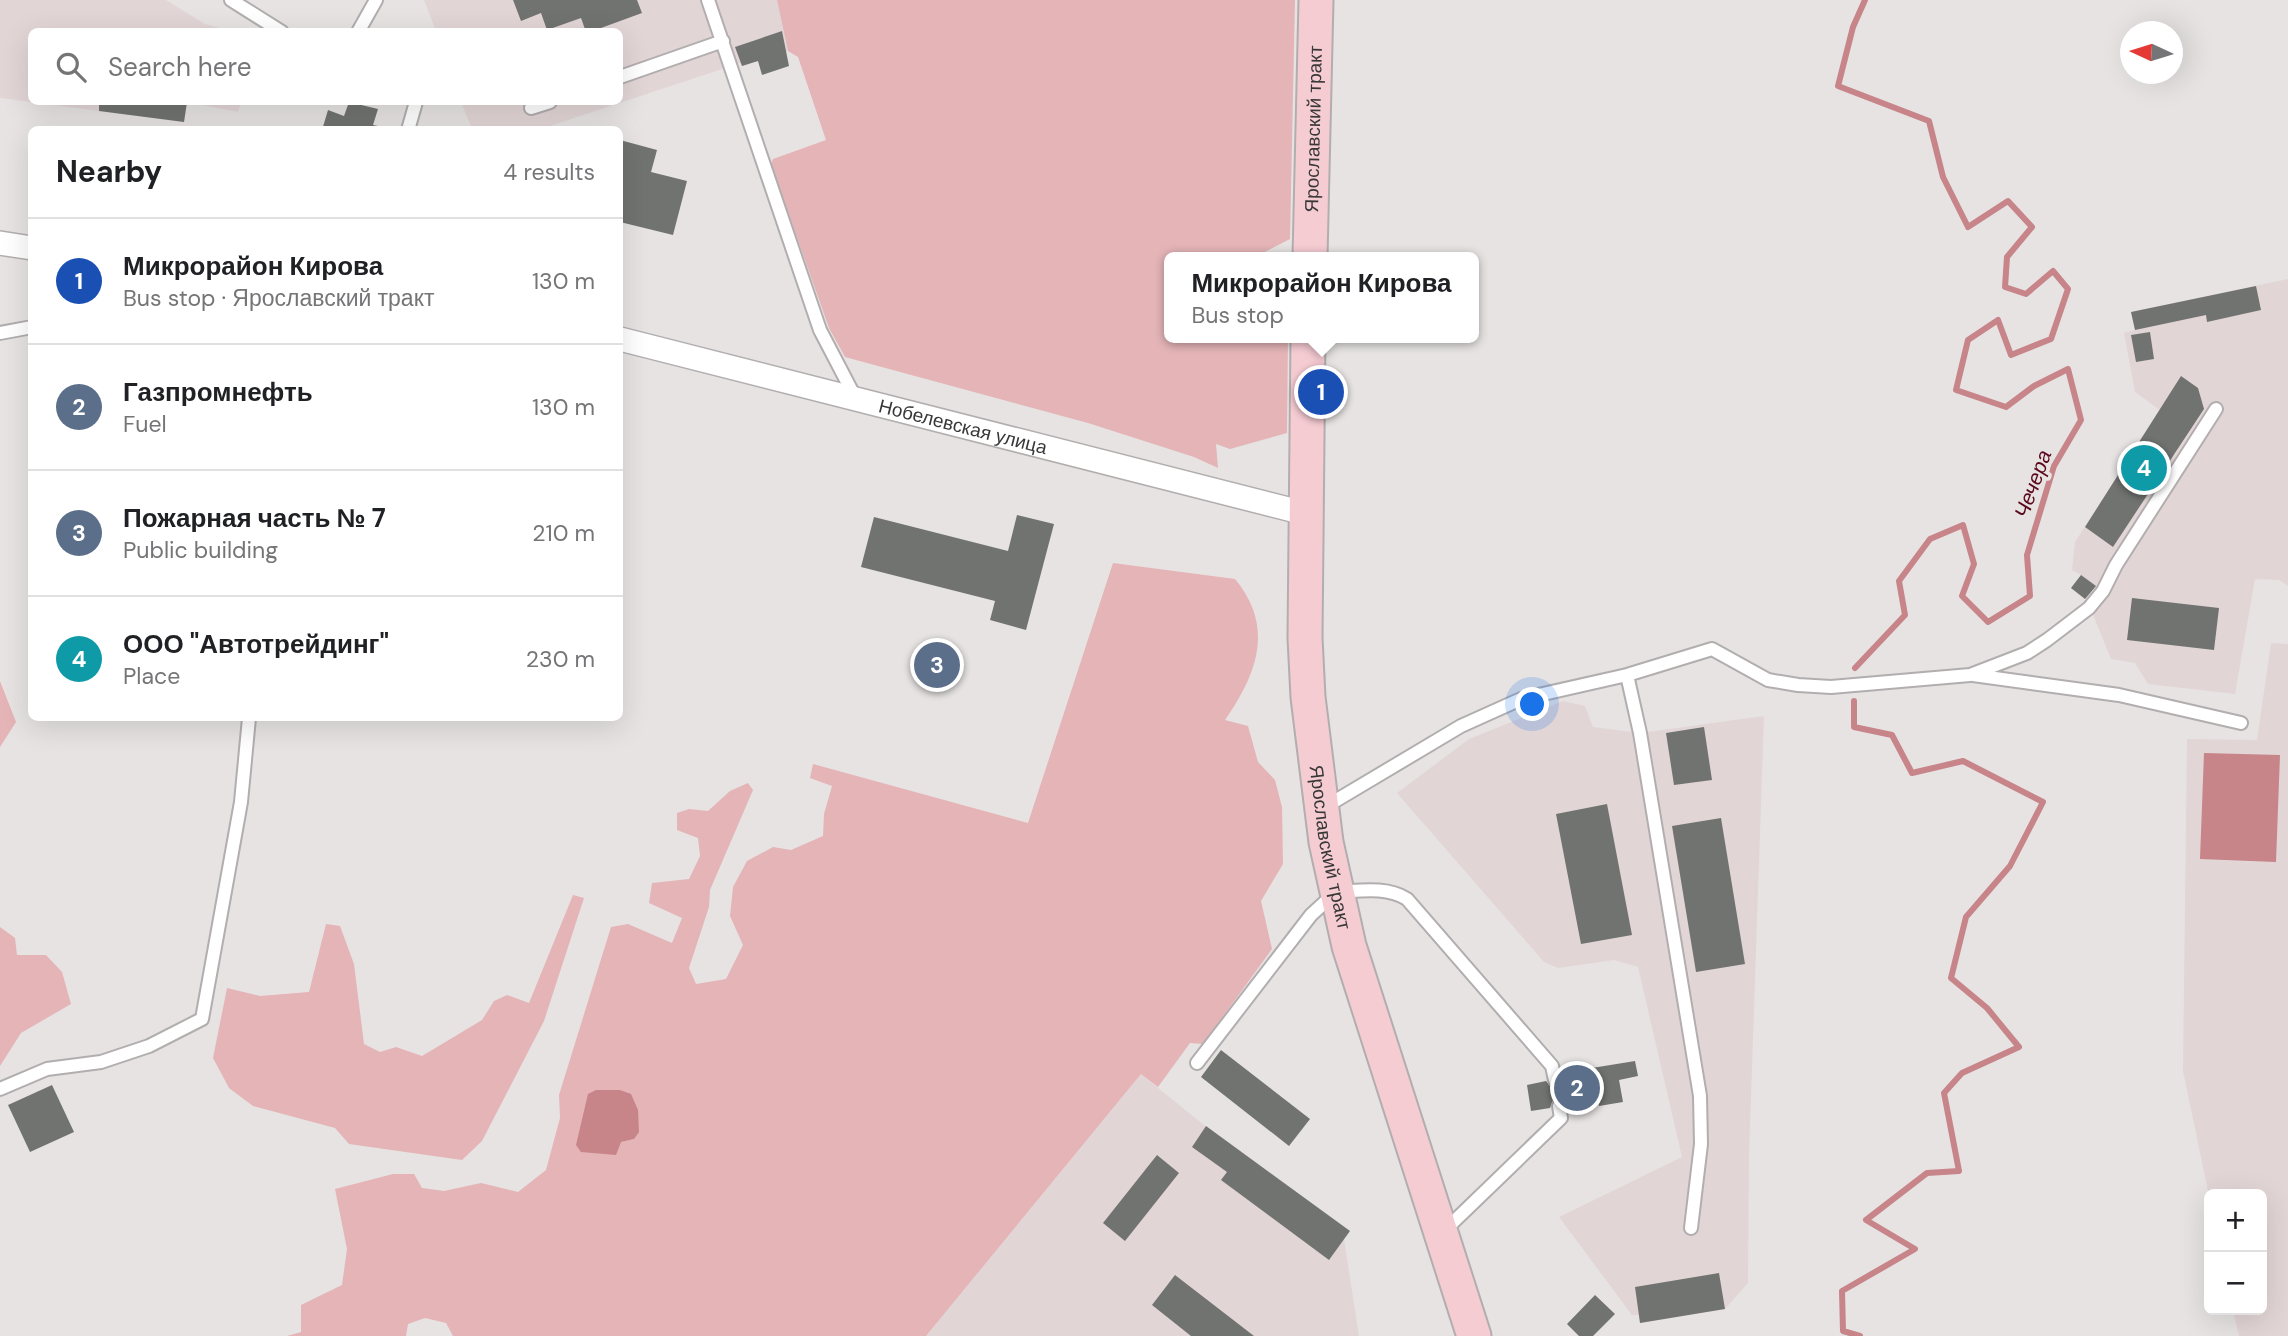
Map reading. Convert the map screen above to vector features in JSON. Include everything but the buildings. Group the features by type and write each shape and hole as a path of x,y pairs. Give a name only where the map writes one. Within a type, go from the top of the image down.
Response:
{"street":[{"name":"Ярославский тракт","path":"1310,252 1316,0"},
{"path":"0,243 28,247"},
{"name":"Нобелевская улица","path":"623,340 1304,513"},
{"name":"Ярославский тракт","path":"1308,343 1304,513 1308,696 1321,809 1349,946 1474,1336"}],"lane":[{"path":"231,0 276,28"},
{"path":"360,28 376,0"},
{"path":"708,0 820,330 856,400"},
{"path":"623,76 723,41"},
{"path":"409,126 415,105"},
{"path":"531,108 540,105"},
{"path":"0,333 28,328"},
{"path":"1970,675 2026,653 2089,608 2103,591 2116,565 2216,409"},
{"path":"1321,809 1461,726 1521,699 1627,675 1712,649 1769,680 1798,685 1831,687 1970,675 2119,695 2241,723"},
{"path":"1627,675 1640,733 1700,1096 1701,1144 1691,1228"},
{"path":"0,1089 47,1069 102,1062 149,1046 201,1018 241,802 249,721"},
{"path":"1197,1063 1311,915 1336,892 1382,890 1397,893 1407,899 1552,1066 1555,1080"},
{"path":"1440,1235 1561,1118 1559,1106"}],"shaded area":[{"path":"0,0 166,0 205,24 220,28 28,28 28,102 0,98"},
{"path":"424,0 777,0 788,51 742,66 740,63 623,102 623,28 435,28"},
{"path":"777,0 1295,0 1290,239 1265,252 1164,252 1164,343 1288,343 1287,433 1230,449 1216,444 1218,468 1194,457 1088,423 845,357 829,328 771,164 773,159 826,140 798,57 788,51"},
{"path":"54,105 187,105 184,122"},
{"path":"202,105 240,105 238,112"},
{"path":"462,105 613,105 550,126 471,126"},
{"path":"2288,279 2288,586 2279,580 2255,579 2235,694 2148,684 2135,663 2111,659 2087,600 2071,588 2081,575 2072,570 2075,542 2160,410 2135,392 2124,333 2135,330 2131,312"},
{"path":"1113,563 1235,579 1255,615 1257,650 1246,685 1225,720 1248,726 1258,762 1275,780 1282,807 1283,864 1261,901 1272,949 1203,1044 1190,1043 1158,1087 1141,1074 926,1336 453,1336 446,1323 425,1318 408,1324 406,1336 287,1336 301,1332 301,1305 342,1285 347,1249 335,1189 393,1174 414,1174 422,1188 444,1191 481,1183 518,1192 546,1170 560,1118 559,1095 611,927 628,924 672,943 682,918 649,903 652,883 689,879 700,856 698,838 677,830 677,813 689,809 708,811 730,791 748,783 753,790 710,890 709,907 689,968 696,984 726,979 743,945 730,916 733,887 747,861 773,847 791,850 823,836 824,814 832,786 810,778 813,764 1028,823","holes":["596,1090 619,1090 631,1095 634,1139 621,1142"]},
{"path":"2271,643 2288,644 2288,1336 2239,1336 2234,1315 2267,1315 2267,1189 2208,1189 2183,1071 2187,739 2257,740"},
{"path":"0,681 16,722 0,747"},
{"path":"1563,701 1585,706 1593,727 1640,733 1764,716 1749,1156 1748,1283 1725,1309 1640,1323 1639,1315 1632,1315 1559,1217 1682,1157 1638,967 1614,960 1558,968 1544,962 1397,793 1469,739"},
{"path":"2204,753 2280,755 2276,862 2200,859"},
{"path":"573,895 584,898 544,1021 482,1141 462,1160 349,1144 335,1128 253,1106 229,1088 213,1058 227,988 260,996 309,992 326,924 340,926 354,964 364,1044 380,1052 396,1047 422,1056 482,1020 494,1001 507,995 529,1003"},
{"path":"0,927 15,938 17,955 46,955 62,972 71,1004 21,1033 0,1066"},
{"path":"1141,1074 1344,1239 1359,1336 926,1336"},
{"path":"596,1090 620,1090 631,1094 638,1110 639,1132 634,1139 621,1142 616,1155 581,1152 576,1145 588,1094"}],"waterway":[{"name":"Чечера","path":"1855,668 1905,615 1899,581 1930,539 1963,525 1974,564 1962,596 1988,622 2030,596 2027,555 2054,466 2081,420 2068,369 2034,386 2006,407 1956,390 1968,340 1998,320 2011,355 2051,339 2068,289 2053,271 2026,294 2005,287 2007,257 2032,227 2008,201 1968,227 1943,177 1929,121 1838,86 1853,27 1865,0"},
{"name":"Чечера","path":"1854,701 1854,727 1892,735 1912,773 1963,761 2043,802 2010,866 1966,917 1951,978 1987,1008 2019,1047 1962,1073 1944,1093 1959,1171 1927,1173 1866,1220 1915,1249 1842,1291 1843,1331 1860,1336"}],"place":[{"name":"Микрорайон Кирова","path":"1321,392"},
{"name":"ООО \"Автотрейдинг\"","path":"2144,468"},
{"name":"Пожарная часть № 7","path":"937,665"},
{"name":"Газпромнефть","path":"1577,1088"}]}
